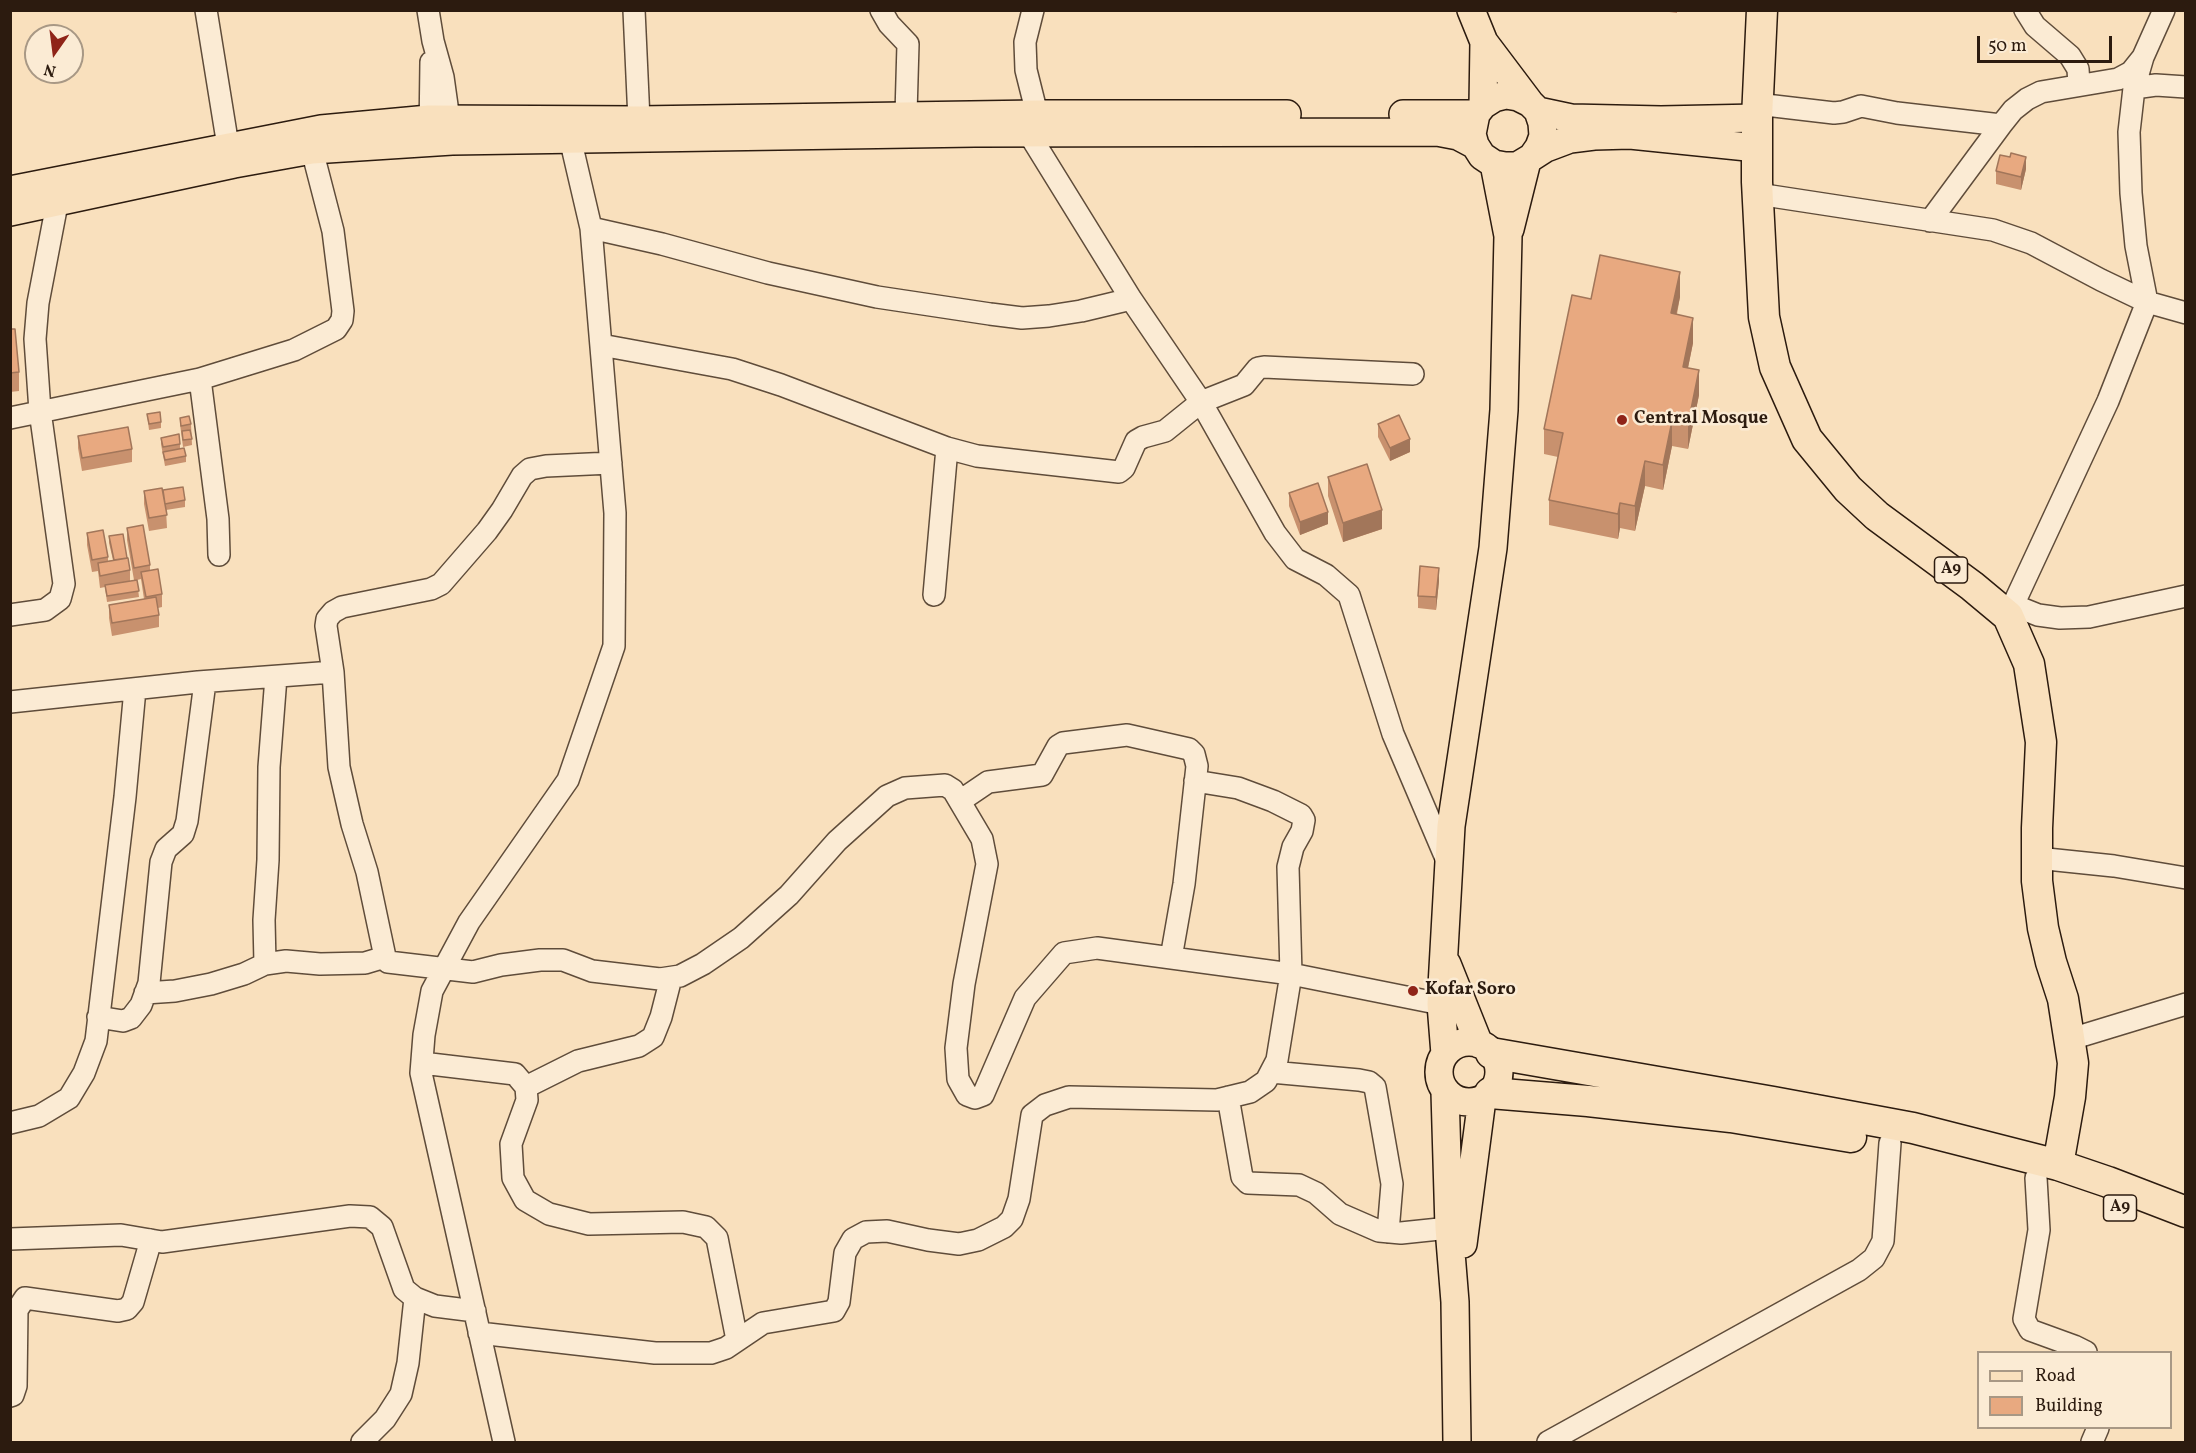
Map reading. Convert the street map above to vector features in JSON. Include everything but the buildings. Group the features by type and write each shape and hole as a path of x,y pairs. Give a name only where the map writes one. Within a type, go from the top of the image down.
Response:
{"highway":[{"name":"A9","path":"1762,10 1757,111 1758,194 1764,317 1775,367 1807,439 1848,489 1877,516 1972,586 2011,611 2029,664 2041,742 2037,858 2043,928 2050,962 2063,999 2073,1063 2070,1097 2050,1176"},
{"path":"1485,1049 1913,1128 2050,1176"},
{"path":"1486,1096 1588,1101 1731,1117 1890,1143 2001,1168 2050,1176"},
{"name":"A9","path":"2050,1176 2108,1182 2186,1212"},
{"name":"A9","path":"2050,1176 2186,1232"}],"main road":[{"path":"1471,10 1484,42 1534,107 1542,123 1543,136 1539,147 1530,159 1508,236"},
{"path":"1484,42 1480,110 1472,135 1482,156 1494,164 1517,166 1546,147 1594,136 1630,135 1757,148"},
{"path":"10,190 321,129 440,130 570,138 963,133 1033,124 1480,110 1494,98 1506,95 1518,97 1534,107 1571,118 1661,120 1757,111"},
{"path":"10,212 57,204 234,164 440,130 639,120 906,114 1033,124 1437,132 1458,136 1475,145"},
{"path":"1445,1054 1441,1004 1451,826 1493,548 1504,410 1508,236 1494,164"},
{"path":"1445,957 1485,1049 1496,1061 1499,1072 1497,1084 1486,1096 1463,1102 1445,1092"},
{"path":"1456,1443 1455,1302 1449,1228 1445,1092 1438,1073 1445,1054 1455,1046 1467,1042 1485,1049"},
{"path":"1455,1302 1486,1096"}],"street":[{"path":"206,10 228,146"},
{"path":"428,10 433,41 443,77 440,130"},
{"path":"634,10 639,120"},
{"path":"881,10 889,24 908,44 906,114"},
{"path":"1033,10 1025,42 1033,124 1131,299 1202,402 1275,533 1295,559 1326,575 1349,596 1393,734 1449,864"},
{"path":"2025,10 2035,26 2070,56 2078,69 2079,86"},
{"path":"2163,10 2143,57 2134,88 2129,132 2136,246 2147,302 2108,401 2011,611 2060,618 2089,617 2186,596"},
{"path":"1930,221 2001,125 2013,110 2027,99 2041,92 2118,80 2131,72 2143,57"},
{"path":"2134,88 2157,85 2186,87"},
{"path":"1757,111 1843,112 1861,106 1898,113 2001,125"},
{"path":"504,1443 422,1073 422,1063 424,1035 432,991 470,922 568,780 614,646 615,513 591,228 570,138"},
{"path":"10,418 200,379 294,350 336,329 342,321 343,311 333,231 312,150"},
{"path":"1758,194 1993,230 2031,243 2147,302 2186,313"},
{"path":"10,615 45,609 60,598 64,584 40,411 35,339 38,303 57,204"},
{"path":"591,228 662,244 768,273 877,297 968,311 1022,318 1081,311 1131,299"},
{"path":"601,345 732,369 781,385 947,448 977,456 1119,472 1124,468 1136,441 1165,431 1202,402 1244,385 1252,373 1264,367 1413,374"},
{"path":"200,379 217,508 219,555"},
{"path":"934,595 947,448"},
{"path":"611,463 546,466 530,469 522,476 487,531 441,584 430,589 342,607 327,619 339,767 388,962 473,972 520,962 563,960 592,971 660,979 680,976 703,964 741,938 789,895 837,841 887,796 905,788 945,785 953,790 982,839 987,864 964,984 956,1048 958,1079 967,1095 975,1098 982,1095 1025,998 1064,953 1097,948 1291,974 1441,1004"},
{"path":"10,702 204,682 333,672"},
{"path":"264,964 269,767 276,677"},
{"path":"98,1017 127,1021 141,1005 149,983 161,862 165,849 183,834 187,821 204,682"},
{"path":"10,1123 39,1116 69,1098 84,1073 96,1041 125,797 135,689"},
{"path":"960,801 988,782 1042,775 1058,746 1063,743 1128,735 1189,749 1194,754 1197,766 1184,884 1171,958"},
{"path":"479,1333 655,1353 711,1353 726,1348 763,1323 834,1311 839,1302 845,1253 853,1239 866,1232 887,1230 928,1240 959,1244 978,1240 1004,1227 1012,1219 1019,1199 1032,1115 1045,1104 1068,1097 1217,1100 1250,1092 1266,1081 1277,1060 1291,974 1288,867 1293,847 1305,820 1292,811 1238,788 1195,781"},
{"path":"2037,858 2114,866 2186,878"},
{"path":"145,993 174,991 210,984 244,974 264,964 286,961 320,964 365,963 385,957"},
{"path":"526,1087 578,1061 639,1046 653,1037 661,1017 671,978"},
{"path":"2071,1039 2186,1004"},
{"path":"422,1063 515,1074 526,1087 527,1100 511,1144 513,1178 525,1200 549,1214 589,1224 683,1221 706,1227 717,1238 737,1340"},
{"path":"1270,1072 1359,1080 1369,1082 1375,1087 1392,1184 1388,1232"},
{"path":"1228,1097 1242,1177 1248,1183 1299,1185 1316,1193 1340,1214 1379,1231 1401,1233 1449,1228"},
{"path":"1548,1443 1859,1270 1874,1258 1883,1241 1890,1143"},
{"path":"2050,1176 2024,1319 2030,1329 2083,1351"},
{"path":"10,1239 121,1235 175,1241 350,1216 370,1217 382,1227 404,1289 415,1298 435,1306 475,1311"},
{"path":"10,1396 13,1395 16,1386 17,1310 25,1298 118,1311 127,1309 133,1302 152,1240"},
{"path":"362,1443 385,1419 401,1394 408,1363 415,1298"},
{"path":"2092,1443 2098,1429"}],"place":[{"name":"Central Mosque","path":"1622,420"},
{"name":"Kofar Soro","path":"1413,991"}]}
